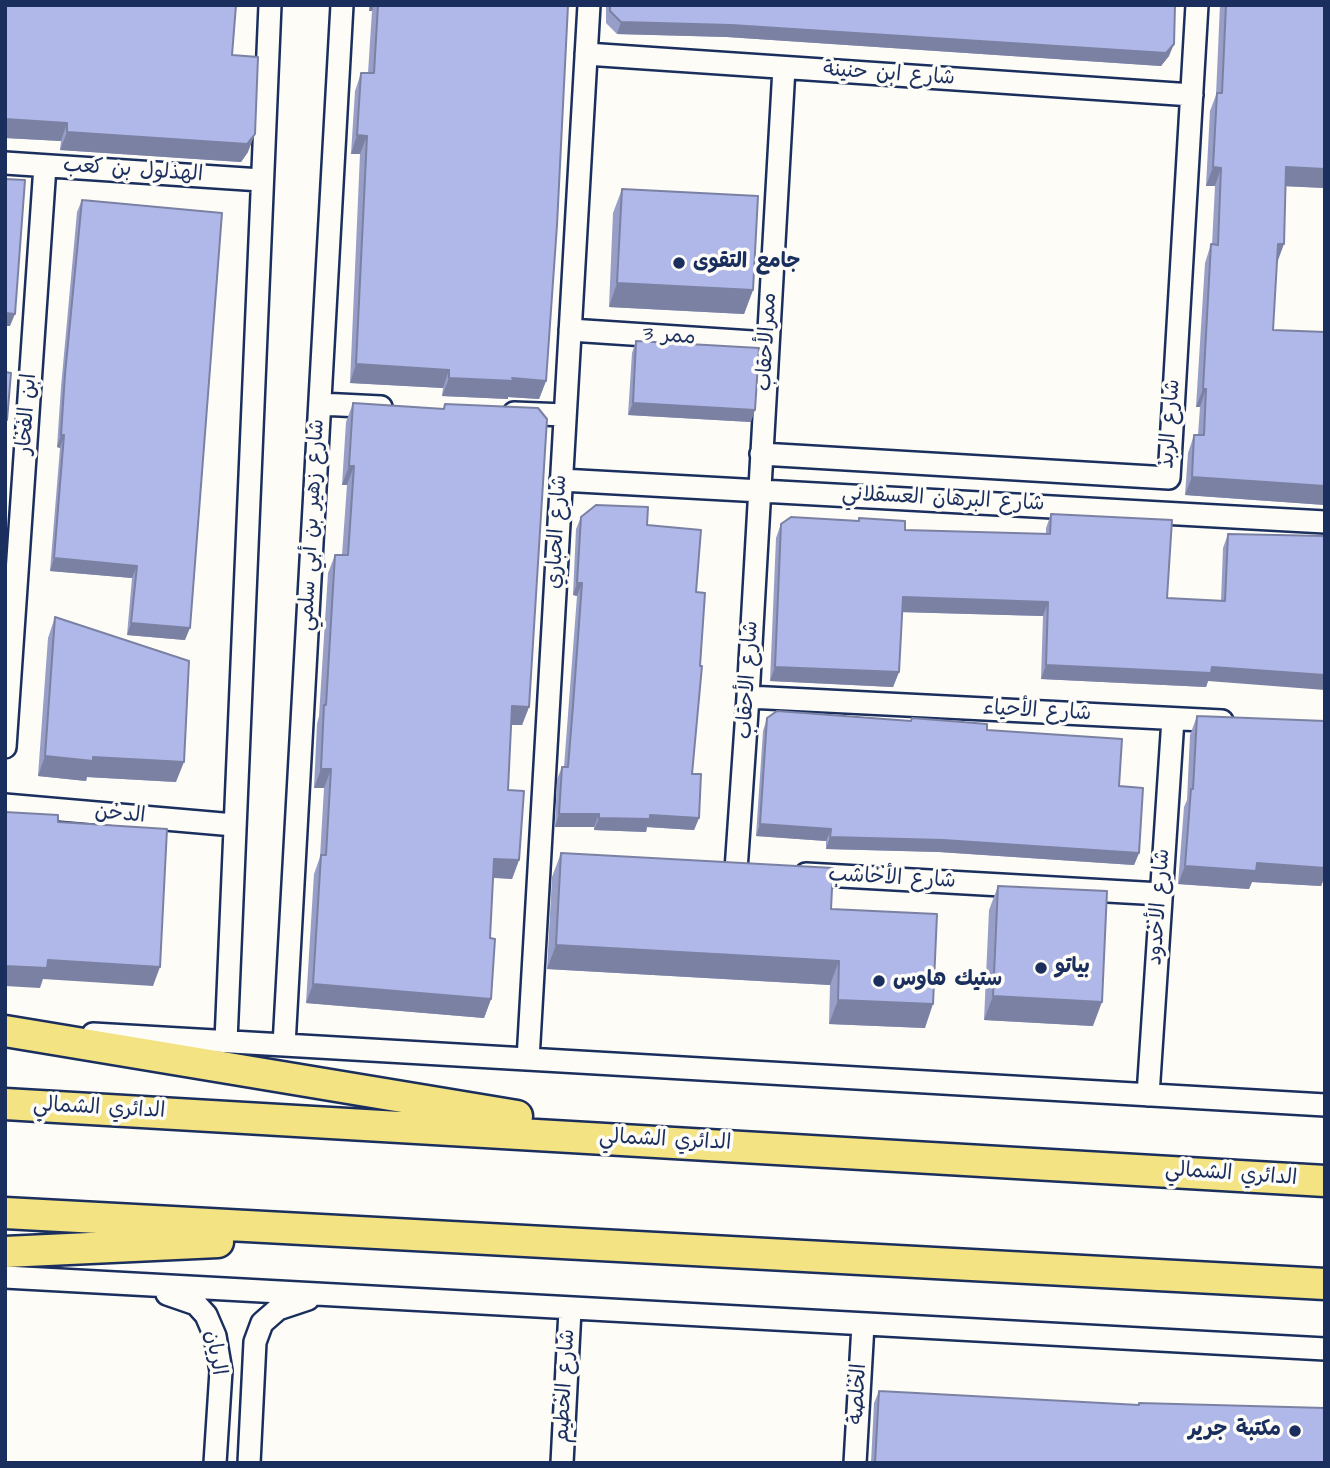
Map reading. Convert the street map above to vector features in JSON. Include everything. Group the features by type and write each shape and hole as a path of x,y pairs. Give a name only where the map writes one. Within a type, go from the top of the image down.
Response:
{"highway":[{"path":"5,1030 669,1141"},
{"name":"الدائري الشمالي","path":"5,1104 1325,1181"},
{"path":"5,1213 1325,1284"},
{"path":"5,1252 386,1234"}],"street":[{"path":"226,1041 270,5"},
{"name":"شارع زهير بن أبي سلمي","path":"284,1045 342,5"},
{"name":"شارع الحباري","path":"528,1059 589,5"},
{"name":"شارع الربذ","path":"761,454 1169,478 1197,5"},
{"name":"شارع ابن حنينة","path":"586,54 1192,95"},
{"name":"ممرالأحقاب","path":"759,490 784,68"},
{"name":"الهذلول بن كعب","path":"5,163 261,180"},
{"name":"ابن الفخار","path":"5,747 10,611 45,166"},
{"name":"ممر 3","path":"570,330 768,343"},
{"path":"320,404 402,408"},
{"path":"497,412 565,415"},
{"name":"شارع البرهان العسقلاني","path":"561,480 1325,522"},
{"name":"شارع الأحقاب","path":"710,868 743,870 748,697 759,490"},
{"name":"شارع الأحياء","path":"748,697 1242,722"},
{"name":"شارع الأخدود","path":"1148,1095 1173,719"},
{"name":"الدخن","path":"5,805 234,825"},
{"path":"539,858 566,860"},
{"name":"شارع الأخاشب","path":"791,873 1161,894"},
{"path":"5,1030 1320,1103"},
{"path":"5,1277 570,1310 1325,1349"},
{"name":"الريان","path":"142,1286 196,1304 206,1315 215,1336 221,1371 215,1463"},
{"name":"الريان","path":"248,1463 255,1342 262,1323 278,1309 324,1294"},
{"name":"شارع الخطيم","path":"562,1463 570,1310"},
{"name":"الخلصة","path":"855,1463 863,1325"},
{"path":"217,1350 255,1352"}],"building":[{"path":"5,5 236,5 232,55 258,57 255,134 247,144 67,132 67,123 5,119"},
{"path":"378,5 568,5 546,381 449,378 449,370 356,364 367,136 357,135 361,73 374,73"},
{"path":"610,5 1175,5 1174,44 1166,53 731,25 621,22 610,11"},
{"path":"1226,5 1325,5 1325,169 1286,167 1284,244 1278,244 1273,330 1325,332 1325,486 1192,477 1194,435 1204,435 1206,389 1203,389 1211,244 1218,245 1221,168 1213,167 1217,93 1222,93"},
{"path":"5,179 25,180 15,314 5,313"},
{"name":"جامع التقوى","path":"622,189 758,196 753,290 617,283"},
{"path":"82,200 222,213 190,628 131,623 137,566 54,558 64,435 61,435 65,374"},
{"path":"636,341 759,348 755,410 633,403"},
{"path":"5,372 11,373 7,420 5,420"},
{"path":"353,403 444,409 445,404 538,408 547,419 529,707 512,706 508,790 524,791 519,860 494,859 490,938 495,939 491,999 313,984 321,855 326,855 331,769 321,769 324,705 335,555 348,555 354,466 349,466"},
{"path":"596,505 648,507 647,525 701,530 696,592 705,593 702,666 692,774 701,774 699,818 650,815 650,819 599,818 599,814 559,814 562,767 568,767 573,706 582,583 577,583 581,517"},
{"path":"1051,514 1172,520 1167,598 1225,601 1228,534 1325,536 1325,675 1212,667 1211,673 1046,665 1048,602 903,597 899,672 775,667 781,524 791,517 905,521 905,530 1050,534"},
{"path":"55,617 189,661 184,762 93,757 93,761 45,756"},
{"path":"777,711 987,724 987,730 1122,739 1119,786 1143,788 1139,853 943,840 830,837 831,829 760,824 767,718"},
{"path":"1197,716 1325,721 1325,868 1257,863 1256,871 1185,866"},
{"path":"5,812 58,815 58,822 167,829 160,967 48,960 47,968 5,966"},
{"path":"561,853 833,868 831,909 937,914 933,1004 838,1000 839,961 556,945"},
{"name":"بياتو","path":"998,886 1107,891 1102,1002 993,996"},
{"path":"879,1391 1139,1405 1325,1408 1325,1463 875,1463"}],"place":[{"name":"جامع التقوى","path":"679,263"},
{"name":"بياتو","path":"1041,968"},
{"name":"ستيك هاوس","path":"879,981"},
{"name":"مكتبة جرير","path":"1295,1431"}]}
